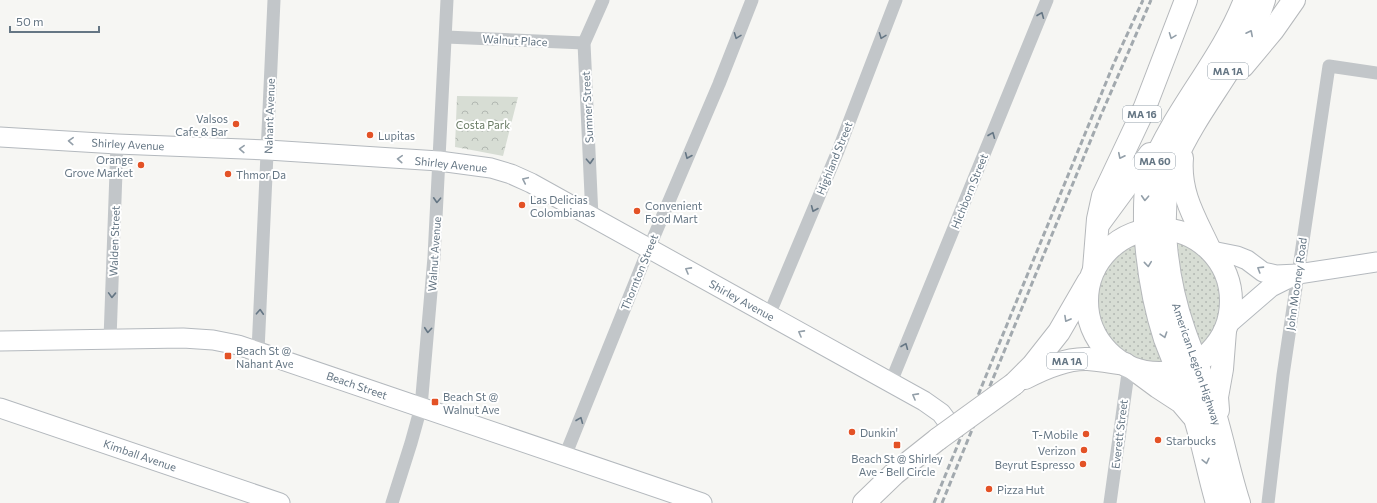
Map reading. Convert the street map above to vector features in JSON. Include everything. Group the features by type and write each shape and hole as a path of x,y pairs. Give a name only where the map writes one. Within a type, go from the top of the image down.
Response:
{"highway":[{"name":"MA 16","path":"1097,226 1101,203 1106,189 1143,111 1186,0"},
{"name":"MA 1A","path":"864,503 894,474 946,429 1014,384 1048,367 1071,360 1088,359 1128,365 1154,372 1165,372 1187,366 1214,348 1226,327 1231,309 1230,286 1223,268 1211,250 1188,203 1183,186 1182,160 1194,106 1237,19 1244,0"},
{"name":"MA 1A","path":"1014,384 1033,364 1059,332 1094,271 1097,226 1245,43 1264,0"},
{"path":"1194,106 1262,44 1294,0"},
{"name":"MA 60","path":"1156,230 1145,198 1148,177 1168,134 1194,106"},
{"name":"MA 60","path":"1156,230 1165,204 1168,182 1175,161 1186,139"},
{"path":"1196,423 1181,402 1111,354 1103,346 1088,314 1087,296 1094,271 1103,255 1115,244 1132,234 1156,230 1176,231 1190,235 1211,250"},
{"name":"American Legion Highway","path":"1156,230 1149,268 1183,330 1190,402 1216,503"},
{"path":"1219,431 1217,397 1222,369 1226,327"},
{"name":"American Legion Highway","path":"1187,366 1211,402 1239,503"}],"street":[{"path":"265,0 274,0"},
{"name":"Nahant Avenue","path":"258,351 274,0"},
{"name":"Walnut Avenue","path":"392,503 421,407 434,258 447,0"},
{"name":"Sumner Street","path":"592,217 584,44 603,0"},
{"name":"Thornton Street","path":"565,456 649,248 719,84 752,0"},
{"name":"Highland Street","path":"770,315 838,151 896,0"},
{"name":"Hichborn Street","path":"891,382 1047,0"},
{"name":"Walnut Place","path":"446,37 584,44"},
{"name":"John Mooney Road","path":"1268,503 1283,375 1328,66 1377,73"},
{"name":"Shirley Avenue","path":"0,137 117,144 268,150 439,161 482,166 511,174 531,183 649,248 932,406 946,429"},
{"name":"Walden Street","path":"110,339 117,144"},
{"path":"1211,250 1237,256 1269,274 1298,274 1377,262"},
{"path":"1226,327 1271,287 1280,281 1298,274"},
{"name":"Beach Street","path":"0,341 183,338 230,343 258,351 702,503"},
{"name":"Everett Street","path":"1110,503 1128,365"},
{"name":"Kimball Avenue","path":"0,408 280,503"}],"green space":[{"name":"Costa Park","path":"457,96 518,97 503,156 455,147"},
{"path":"1178,241 1193,247 1201,254 1215,274 1220,289 1221,305 1217,320 1214,328 1201,346 1185,294 1180,268"},
{"path":"1137,244 1162,361 1144,361 1134,357 1122,349 1107,334 1099,315 1097,302 1098,290 1102,277 1116,256 1125,249"}],"railway":[{"path":"934,503 1114,63 1143,0"},
{"path":"942,503 1101,115 1151,0"}],"place":[{"name":"Valsos Cafe & Bar","path":"236,124"},
{"name":"Lupitas","path":"370,135"},
{"name":"Orange Grove Market","path":"141,165"},
{"name":"Thmor Da","path":"228,174"},
{"name":"Las Delicias Colombianas","path":"522,205"},
{"name":"Convenient Food Mart","path":"637,211"},
{"name":"Beach St @ Nahant Ave","path":"228,356"},
{"name":"Beach St @ Walnut Ave","path":"435,402"},
{"name":"Dunkin'","path":"852,432"},
{"name":"T-Mobile","path":"1086,434"},
{"name":"Starbucks","path":"1158,440"},
{"name":"Beach St @ Shirley Ave - Bell Circle","path":"897,445"},
{"name":"Verizon","path":"1084,450"},
{"name":"Beyrut Espresso","path":"1083,464"},
{"name":"Pizza Hut","path":"989,489"}]}
